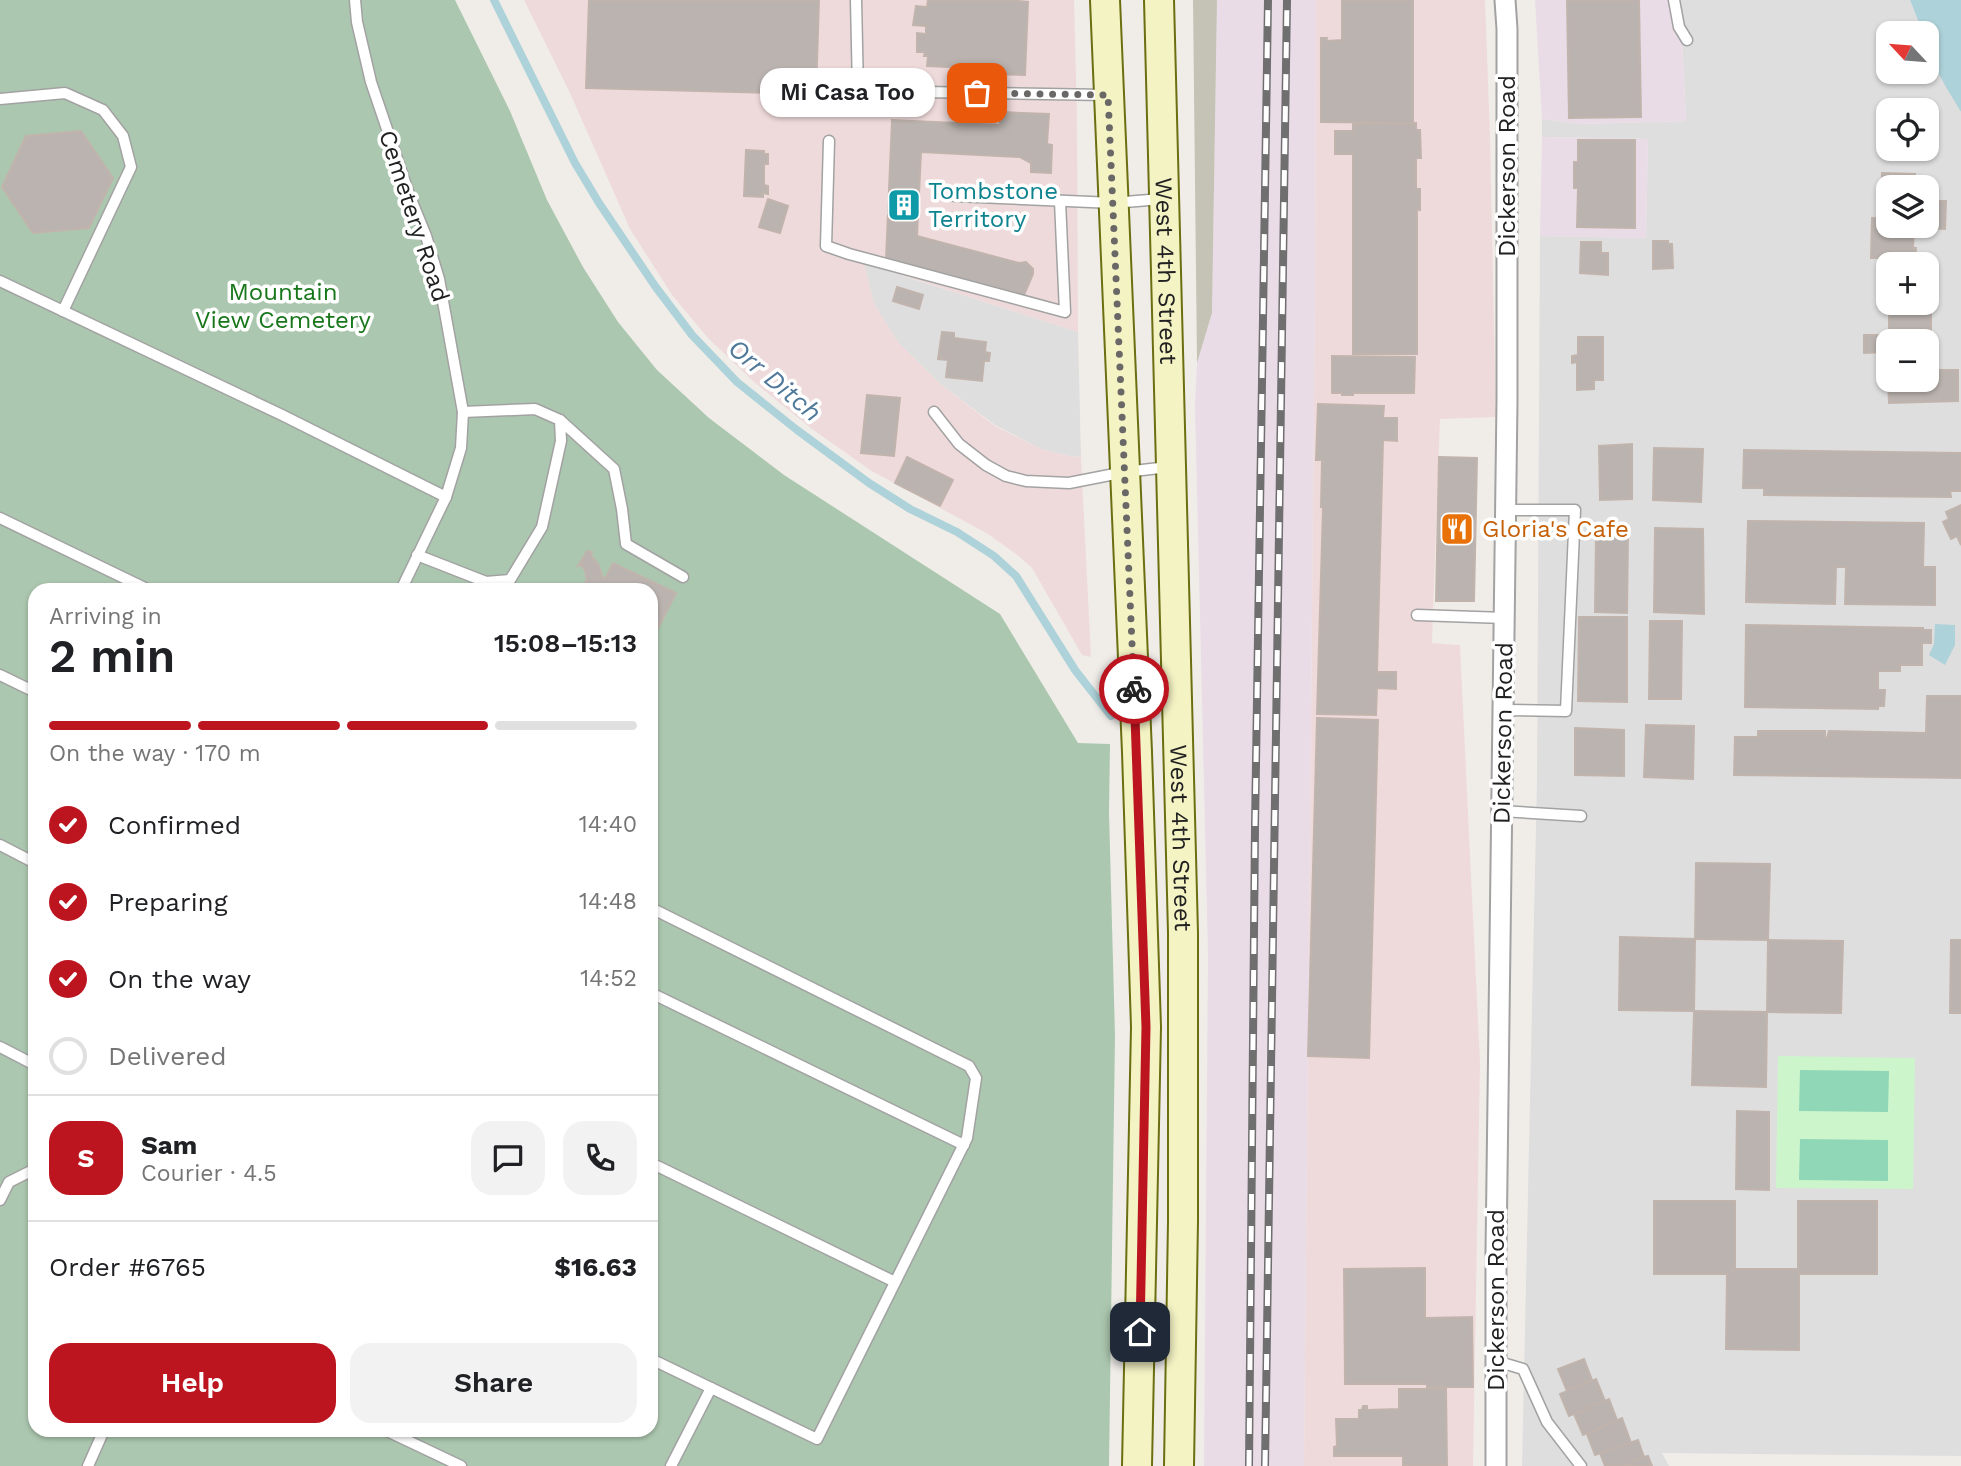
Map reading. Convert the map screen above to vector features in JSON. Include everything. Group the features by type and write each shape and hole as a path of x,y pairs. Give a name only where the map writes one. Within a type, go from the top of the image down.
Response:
{"main road":[{"name":"West 4th Street","path":"1105,0 1146,1027 1137,1466"},
{"name":"West 4th Street","path":"1159,0 1183,933 1184,1220 1179,1466"}],"street":[{"name":"Dickerson Road","path":"1496,1466 1506,510 1505,0"}],"lane":[{"name":"Cemetery Road","path":"355,0 357,23 371,82 439,279 463,412 461,448 446,497 404,583"},
{"path":"856,0 858,91 1108,95"},
{"path":"1674,0 1679,27 1687,40"},
{"path":"0,99 65,93 103,110 123,136 131,167 62,311"},
{"path":"829,141 826,246 1065,312 1060,201"},
{"path":"955,197 1113,203 1165,198"},
{"path":"0,281 282,415 446,497"},
{"path":"463,412 535,409 560,420 614,469 626,544 682,577"},
{"path":"934,412 959,444 986,465 1006,476 1026,481 1069,483 1172,466"},
{"path":"417,555 486,582 510,580 542,527 561,441 560,420"},
{"path":"1503,710 1566,711 1576,510 1506,510"},
{"path":"0,518 135,583"},
{"path":"1418,615 1504,618"},
{"path":"0,675 28,689"},
{"path":"1502,811 1581,816"},
{"path":"0,845 28,859"},
{"path":"658,911 969,1066 976,1078 964,1146 817,1438 658,1362"},
{"path":"658,996 964,1146"},
{"path":"0,1047 28,1061"},
{"path":"658,1166 895,1282"},
{"path":"0,1200 9,1182 28,1172"},
{"path":"1496,1361 1523,1369 1547,1422 1581,1466"},
{"path":"671,1466 711,1388"},
{"path":"88,1466 101,1437"},
{"path":"400,1437 461,1466"}],"shaded area":[{"path":"524,0 1074,0 1078,332 864,263 874,304 898,342 939,383 995,426 1041,449 1081,457 1091,657 1082,655 1032,568 1016,554 988,534 870,470 812,429 754,382 708,338 672,295 630,229 570,93"},
{"path":"1193,0 1217,0 1212,313 1197,363"},
{"path":"1217,0 1316,0 1304,1466 1204,1466 1208,955 1195,405 1197,363 1212,313"},
{"path":"1316,0 1485,0 1496,417 1440,419 1432,643 1460,645 1480,1063 1473,1466 1304,1466"},
{"path":"1535,0 1680,0 1686,121 1580,124 1542,119"},
{"path":"1680,0 1910,0 1918,21 1876,21 1876,84 1939,84 1939,72 1961,112 1961,1456 1662,1453 1669,1466 1522,1466 1537,780 1540,236 1646,238 1648,139 1542,137 1542,119 1580,124 1686,121"},
{"path":"1542,137 1648,139 1646,238 1540,236"},
{"path":"863,263 1078,332 1081,457 1041,449 995,425 939,383 898,343 874,304"}],"green space":[{"name":"Mountain View Cemetery","path":"0,0 455,0 510,111 547,200 583,267 618,322 657,370 709,418 784,475 1000,614 1078,743 1110,744 1109,812 1115,1036 1109,1466 0,1466"},
{"path":"1778,1056 1915,1058 1913,1189 1776,1188"},
{"path":"1800,1070 1889,1071 1888,1112 1799,1111"},
{"path":"1800,1139 1888,1140 1888,1181 1799,1180"}],"water":[{"path":"1910,0 1961,0 1961,112 1939,73 1939,21 1918,21"},
{"path":"1935,624 1955,625 1955,645 1945,665 1929,655 1934,644"}],"building":[{"path":"589,0 819,0 816,94 586,88"},
{"path":"928,0 1028,2 1025,75 988,74 988,65 970,64 970,68 927,66 928,56 924,56 925,52 917,52 917,33 926,34 926,26 913,25 916,6 927,7"},
{"path":"1342,0 1413,0 1413,123 1321,122 1321,38 1327,38 1326,41 1342,40"},
{"path":"1567,0 1639,0 1641,117 1569,118"},
{"name":"Tombstone Territory","path":"1000,112 1049,114 1047,144 1052,145 1051,173 1031,172 1031,163 1020,157 921,152 917,236 1019,263 1026,262 1033,269 1033,274 1024,295 886,259 892,120 1000,125"},
{"path":"1416,123 1416,130 1420,130 1421,158 1416,158 1416,189 1420,189 1420,210 1417,210 1417,354 1353,354 1353,154 1335,154 1335,131 1353,131 1353,124"},
{"path":"81,131 113,178 89,228 33,233 2,187 26,136"},
{"path":"1578,140 1635,140 1635,228 1577,227 1578,188 1574,188 1574,162 1578,162"},
{"path":"746,150 764,151 764,154 768,154 768,164 764,164 764,185 768,186 768,194 763,193 763,197 744,196"},
{"path":"1882,173 1915,174 1915,175"},
{"path":"768,199 788,206 780,233 759,227"},
{"path":"1939,201 1946,201 1945,229 1939,229"},
{"path":"1872,218 1876,218 1876,238 1913,238 1916,252 1876,252 1876,258 1871,258"},
{"path":"1653,241 1668,241 1668,244 1672,244 1673,268 1653,269"},
{"path":"1581,242 1601,242 1601,253 1608,253 1608,275 1580,273"},
{"path":"897,287 923,295 919,309 893,301"},
{"path":"1889,315 1931,315 1931,329 1889,329"},
{"path":"942,332 954,333 954,338 986,342 985,352 990,353 989,361 984,361 982,381 946,377 948,360 938,359"},
{"path":"1864,335 1876,335 1876,352 1864,353"},
{"path":"1578,337 1603,337 1603,380 1594,380 1594,389 1577,390 1577,362 1572,363 1572,356 1578,355"},
{"path":"1332,356 1415,357 1414,393 1332,393"},
{"path":"1939,370 1958,370 1958,401 1889,403 1889,392 1939,392"},
{"path":"867,395 900,398 894,456 861,453"},
{"path":"1318,404 1384,406 1383,418 1397,418 1397,441 1383,440 1377,672 1396,672 1396,689 1377,688 1376,715 1317,714 1323,507 1322,460 1316,460"},
{"path":"1632,444 1632,499 1600,500 1599,446"},
{"path":"1654,448 1703,449 1701,502 1653,500"},
{"path":"1744,450 1961,453 1961,491 1950,491 1951,497 1764,495 1764,488 1743,488"},
{"path":"907,457 953,480 940,506 895,483"},
{"name":"Gloria's Cafe","path":"1439,457 1477,458 1474,601 1436,601"},
{"path":"1961,505 1961,545 1957,536 1951,539 1943,522 1949,519 1946,512"},
{"path":"1748,521 1924,523 1923,567 1935,567 1935,605 1845,604 1846,567 1836,567 1835,604 1746,602"},
{"path":"1655,528 1703,529 1704,614 1654,612"},
{"path":"1596,534 1628,535 1627,613 1595,612"},
{"path":"587,551 592,552 591,555 605,579 613,563 655,583 587,583 585,570 581,565 578,566"},
{"path":"658,584 676,593 658,628"},
{"path":"1579,617 1627,617 1627,702 1578,701"},
{"path":"1650,621 1682,621 1681,699 1649,699"},
{"path":"1746,625 1923,628 1931,630 1931,643 1922,643 1922,665 1900,665 1900,671 1878,671 1878,690 1885,690 1884,706 1878,706 1878,709 1745,707"},
{"path":"1927,696 1961,696 1961,778 1734,775 1735,737 1758,737 1758,731 1825,731 1827,738 1829,731 1926,733"},
{"path":"1317,718 1378,720 1369,1058 1308,1056"},
{"path":"1646,725 1694,726 1693,779 1644,777"},
{"path":"1575,728 1624,730 1624,776 1575,775"},
{"path":"1696,863 1770,864 1768,940 1695,939"},
{"path":"1620,937 1695,939 1694,1011 1619,1010"},
{"path":"1768,940 1843,941 1841,1013 1767,1012"},
{"path":"1951,940 1961,940 1961,1013 1950,1013"},
{"path":"1694,1011 1767,1012 1766,1087 1692,1085"},
{"path":"1737,1111 1769,1112 1769,1190 1736,1189"},
{"path":"1654,1201 1735,1201 1735,1269 1727,1274 1654,1274"},
{"path":"1798,1201 1877,1201 1877,1274 1799,1274"},
{"path":"1425,1268 1425,1318 1472,1317 1473,1387 1345,1384 1344,1269"},
{"path":"1735,1269 1798,1269 1799,1350 1726,1349 1727,1274"},
{"path":"1584,1359 1592,1380 1567,1391 1558,1369"},
{"path":"1596,1379 1605,1401 1569,1416 1560,1394"},
{"path":"1399,1389 1446,1389 1447,1466 1403,1466 1403,1456 1334,1456 1334,1447 1337,1446 1336,1419 1359,1419 1359,1410 1362,1410 1363,1406 1367,1406 1367,1410 1399,1409"},
{"path":"1609,1399 1617,1420 1583,1435 1574,1414"},
{"path":"1622,1418 1631,1443 1595,1455 1587,1434"},
{"path":"1638,1440 1644,1457 1626,1466 1605,1466 1600,1453"},
{"path":"1648,1456 1652,1466 1626,1466 1644,1457"}],"waterway":[{"name":"Orr Ditch","path":"494,0 575,163 655,286 692,335 737,382 797,430 869,483 994,556 1016,576 1075,670 1111,716"}],"railway":[{"path":"1249,1466 1255,827 1268,0"},
{"path":"1265,1466 1287,0"}],"way so far":[{"path":"977,93 1108,95 1134,689"}],"place":[{"name":"Mi Casa Too","path":"977,93"},
{"name":"Tombstone Territory","path":"904,205"},
{"name":"Gloria's Cafe","path":"1457,529"}],"route":[{"path":"1134,689 1146,1027 1140,1332"}]}
